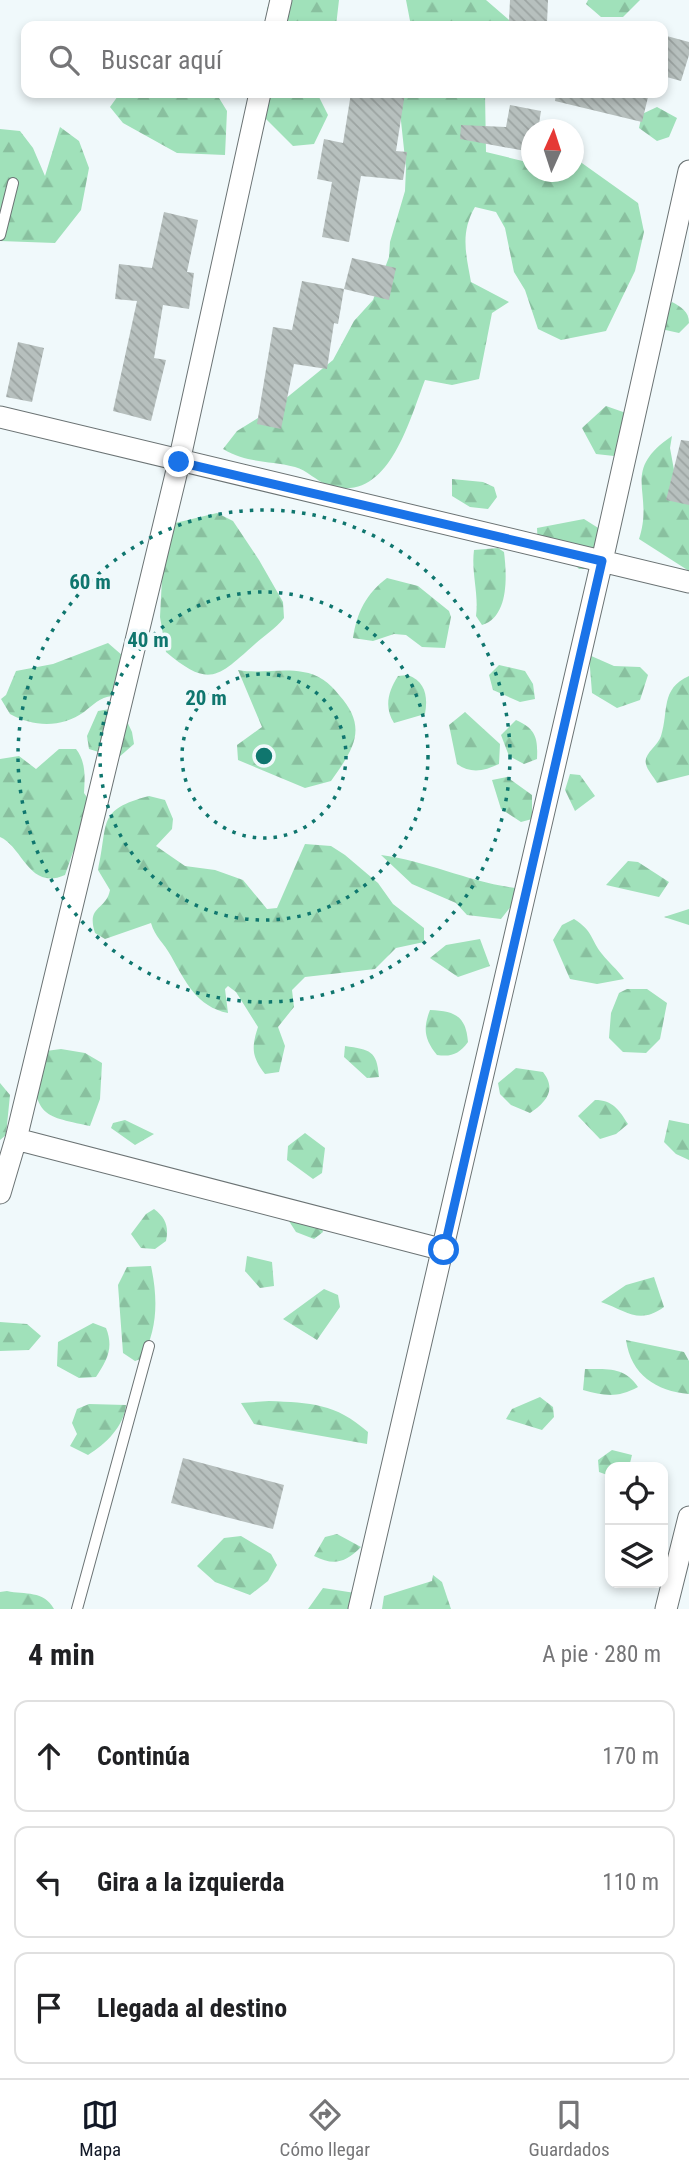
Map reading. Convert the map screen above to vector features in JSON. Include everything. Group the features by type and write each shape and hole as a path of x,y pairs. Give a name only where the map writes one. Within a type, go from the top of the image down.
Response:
{"street":[{"path":"276,21 281,0"},
{"path":"0,1193 16,1139 179,462 259,98"},
{"path":"359,1609 444,1250 689,171"},
{"path":"0,417 689,582"},
{"path":"16,1139 444,1250"},
{"path":"666,1609 689,1517"}],"lane":[{"path":"0,235 13,183"},
{"path":"77,1609 149,1346"}],"green space":[{"path":"274,0 339,0 337,21 268,21 267,8"},
{"path":"406,0 486,0 510,21 410,21"},
{"path":"588,0 640,0 623,17 601,17 586,4"},
{"path":"116,98 219,98 227,111 225,155 177,153 123,123 110,107"},
{"path":"262,98 320,98 328,115 314,144 293,146 256,109"},
{"path":"399,98 485,98 486,152 521,161 521,182 584,182 584,165 638,203 644,232 635,271 606,331 561,340 538,329 525,290 514,272 505,228 496,212 475,207 466,235 471,282 509,302 492,313 479,379 452,385 425,380 412,417 393,456 381,472 366,483 349,488 328,485 295,467 250,459 223,449 237,431 274,408 333,360 354,321 373,300 389,257 390,242 405,191 406,168"},
{"path":"657,107 677,118 669,137 657,141 639,128 642,114"},
{"path":"60,127 79,141 89,168 81,210 55,243 0,241 0,129 20,131 33,148 45,176"},
{"path":"672,302 684,310 689,319 689,323 679,333 661,329 665,310"},
{"path":"606,406 626,413 626,452 614,456 596,454 582,428"},
{"path":"672,436 670,448 678,492 689,496 689,571 639,539 643,522 642,472 656,449"},
{"path":"452,479 483,482 494,487 497,497 488,509 470,507 452,496"},
{"path":"217,513 233,521 259,560 283,602 284,618 231,665 212,674 203,674 193,671 166,652 160,617 162,578 171,524"},
{"path":"584,519 603,531 607,554 584,569 579,569 564,553 538,549 537,528"},
{"path":"498,548 504,552 506,572 502,605 491,621 482,625 476,616 474,550"},
{"path":"387,578 418,586 449,611 451,617 445,648 422,647 406,635 394,634 373,641 353,638 364,604 373,590"},
{"path":"108,643 123,656 112,696 100,700 75,717 57,723 38,723 10,714 1,699 6,695 16,671 53,664"},
{"path":"589,655 614,666 640,667 648,675 640,700 617,708 592,693"},
{"path":"499,665 525,671 533,684 535,699 520,702 493,690 489,675"},
{"path":"238,670 308,673 323,680 335,691 354,718 355,729 351,749 331,781 305,788 238,760 237,745 262,727"},
{"path":"408,675 422,686 426,702 425,714 394,723 388,705 390,694 398,676"},
{"path":"689,676 689,775 657,783 646,760 661,736 670,694 680,681"},
{"path":"110,709 124,715 134,744 118,758 89,749 87,736 98,711"},
{"path":"465,712 500,744 499,764 478,770 457,764 449,725"},
{"path":"516,720 532,731 537,745 537,759 524,764 509,756 501,735"},
{"path":"59,749 76,749 84,770 84,793 102,819 101,831 73,852 65,875 53,878 35,873 15,849 0,837 0,759 19,756 36,769"},
{"path":"570,774 580,775 595,796 575,811 565,790"},
{"path":"507,777 532,795 532,819 521,822 501,809 492,780"},
{"path":"149,796 165,800 173,819 172,829 156,846 185,866 215,870 243,880 267,909 277,908 305,844 331,846 378,883 393,904 424,928 424,942 396,948 375,969 305,977 292,990 294,1007 278,1027 285,1046 279,1072 265,1074 254,1052 258,1027 236,992 228,986 225,989 228,1013 217,1010 200,999 187,983 151,923 105,939 95,933 93,917 105,902 110,890 98,870 108,820 120,807"},
{"path":"381,855 515,888 519,896 501,919 467,915 456,903 412,884"},
{"path":"628,861 638,862 669,882 659,897 606,885"},
{"path":"689,909 689,925 664,917"},
{"path":"574,919 588,932 602,954 624,979 597,984 570,979 553,940 562,925"},
{"path":"480,939 490,966 458,977 430,958 446,945"},
{"path":"627,989 647,989 667,1003 660,1039 646,1053 623,1052 609,1038 611,1013 619,993"},
{"path":"430,1010 452,1014 462,1021 468,1042 458,1052 447,1056 437,1055 433,1049 426,1033"},
{"path":"345,1046 371,1053 376,1061 379,1077 367,1078 344,1057"},
{"path":"61,1049 85,1053 102,1063 100,1099 90,1126 51,1115 44,1110 36,1094 28,1065 46,1051"},
{"path":"516,1068 543,1072 549,1084 545,1100 530,1113 511,1105 500,1094 498,1083"},
{"path":"0,1083 10,1095 6,1135 0,1140"},
{"path":"595,1100 611,1104 628,1124 616,1134 600,1139 578,1116"},
{"path":"125,1120 154,1134 135,1145 111,1128 113,1123"},
{"path":"669,1120 689,1124 689,1160 676,1154 664,1142"},
{"path":"305,1133 325,1148 322,1173 313,1179 287,1160 288,1146"},
{"path":"154,1209 166,1223 166,1241 155,1249 141,1248 131,1234 146,1214"},
{"path":"287,1218 320,1222 323,1232 314,1239 296,1232"},
{"path":"247,1256 272,1262 274,1286 260,1288 245,1271"},
{"path":"151,1266 155,1290 153,1326 147,1348 141,1359 135,1361 123,1353 118,1285 127,1267"},
{"path":"654,1277 664,1307 655,1312 633,1315 601,1302 626,1285"},
{"path":"324,1289 338,1295 340,1307 317,1340 283,1319"},
{"path":"0,1322 27,1324 41,1336 29,1350 0,1351"},
{"path":"93,1323 106,1328 108,1354 96,1377 79,1378 57,1366 58,1342"},
{"path":"626,1340 684,1352 689,1361 689,1394 666,1389 647,1379 633,1363"},
{"path":"585,1369 608,1369 622,1373 638,1387 611,1395 583,1390"},
{"path":"540,1397 553,1407 554,1417 542,1430 506,1419 512,1409"},
{"path":"269,1401 322,1406 345,1415 368,1432 367,1444 254,1424 241,1403"},
{"path":"89,1404 126,1405 122,1420 113,1434 88,1455 70,1446 77,1434 72,1423 77,1409"},
{"path":"612,1450 632,1455 630,1462 605,1462 605,1474 599,1472 598,1460"},
{"path":"337,1534 361,1547 350,1557 339,1561 328,1561 314,1556 325,1537"},
{"path":"241,1536 271,1554 277,1565 268,1581 250,1595 215,1582 197,1566 224,1538"},
{"path":"433,1575 442,1582 451,1609 382,1609 384,1596 432,1581"},
{"path":"323,1588 355,1593 356,1609 308,1609"},
{"path":"0,1592 34,1594 45,1599 54,1609 0,1609"}],"building":[{"path":"510,0 548,0 547,21 509,21"},
{"path":"668,36 689,42 689,55 681,81 668,77"},
{"path":"350,98 404,98 396,151 407,152 403,180 361,176 349,242 322,237 332,182 317,179 324,139 343,143"},
{"path":"555,98 648,98 642,122 555,101"},
{"path":"510,105 541,111 540,119 521,119 521,150 460,139 461,125 506,127"},
{"path":"164,212 198,220 187,272 194,273 189,309 163,305 154,358 166,360 151,421 113,411 137,301 115,299 119,264 152,268"},
{"path":"352,258 396,268 389,300 344,289"},
{"path":"302,281 344,289 338,324 334,323 327,369 294,364 281,429 257,424 273,327 292,330"},
{"path":"18,342 44,348 32,402 6,397"},
{"path":"681,440 689,441 689,505 666,500"},
{"path":"183,1458 284,1485 273,1529 171,1503"}],"route":[{"path":"179,462 602,561 444,1250"}]}
